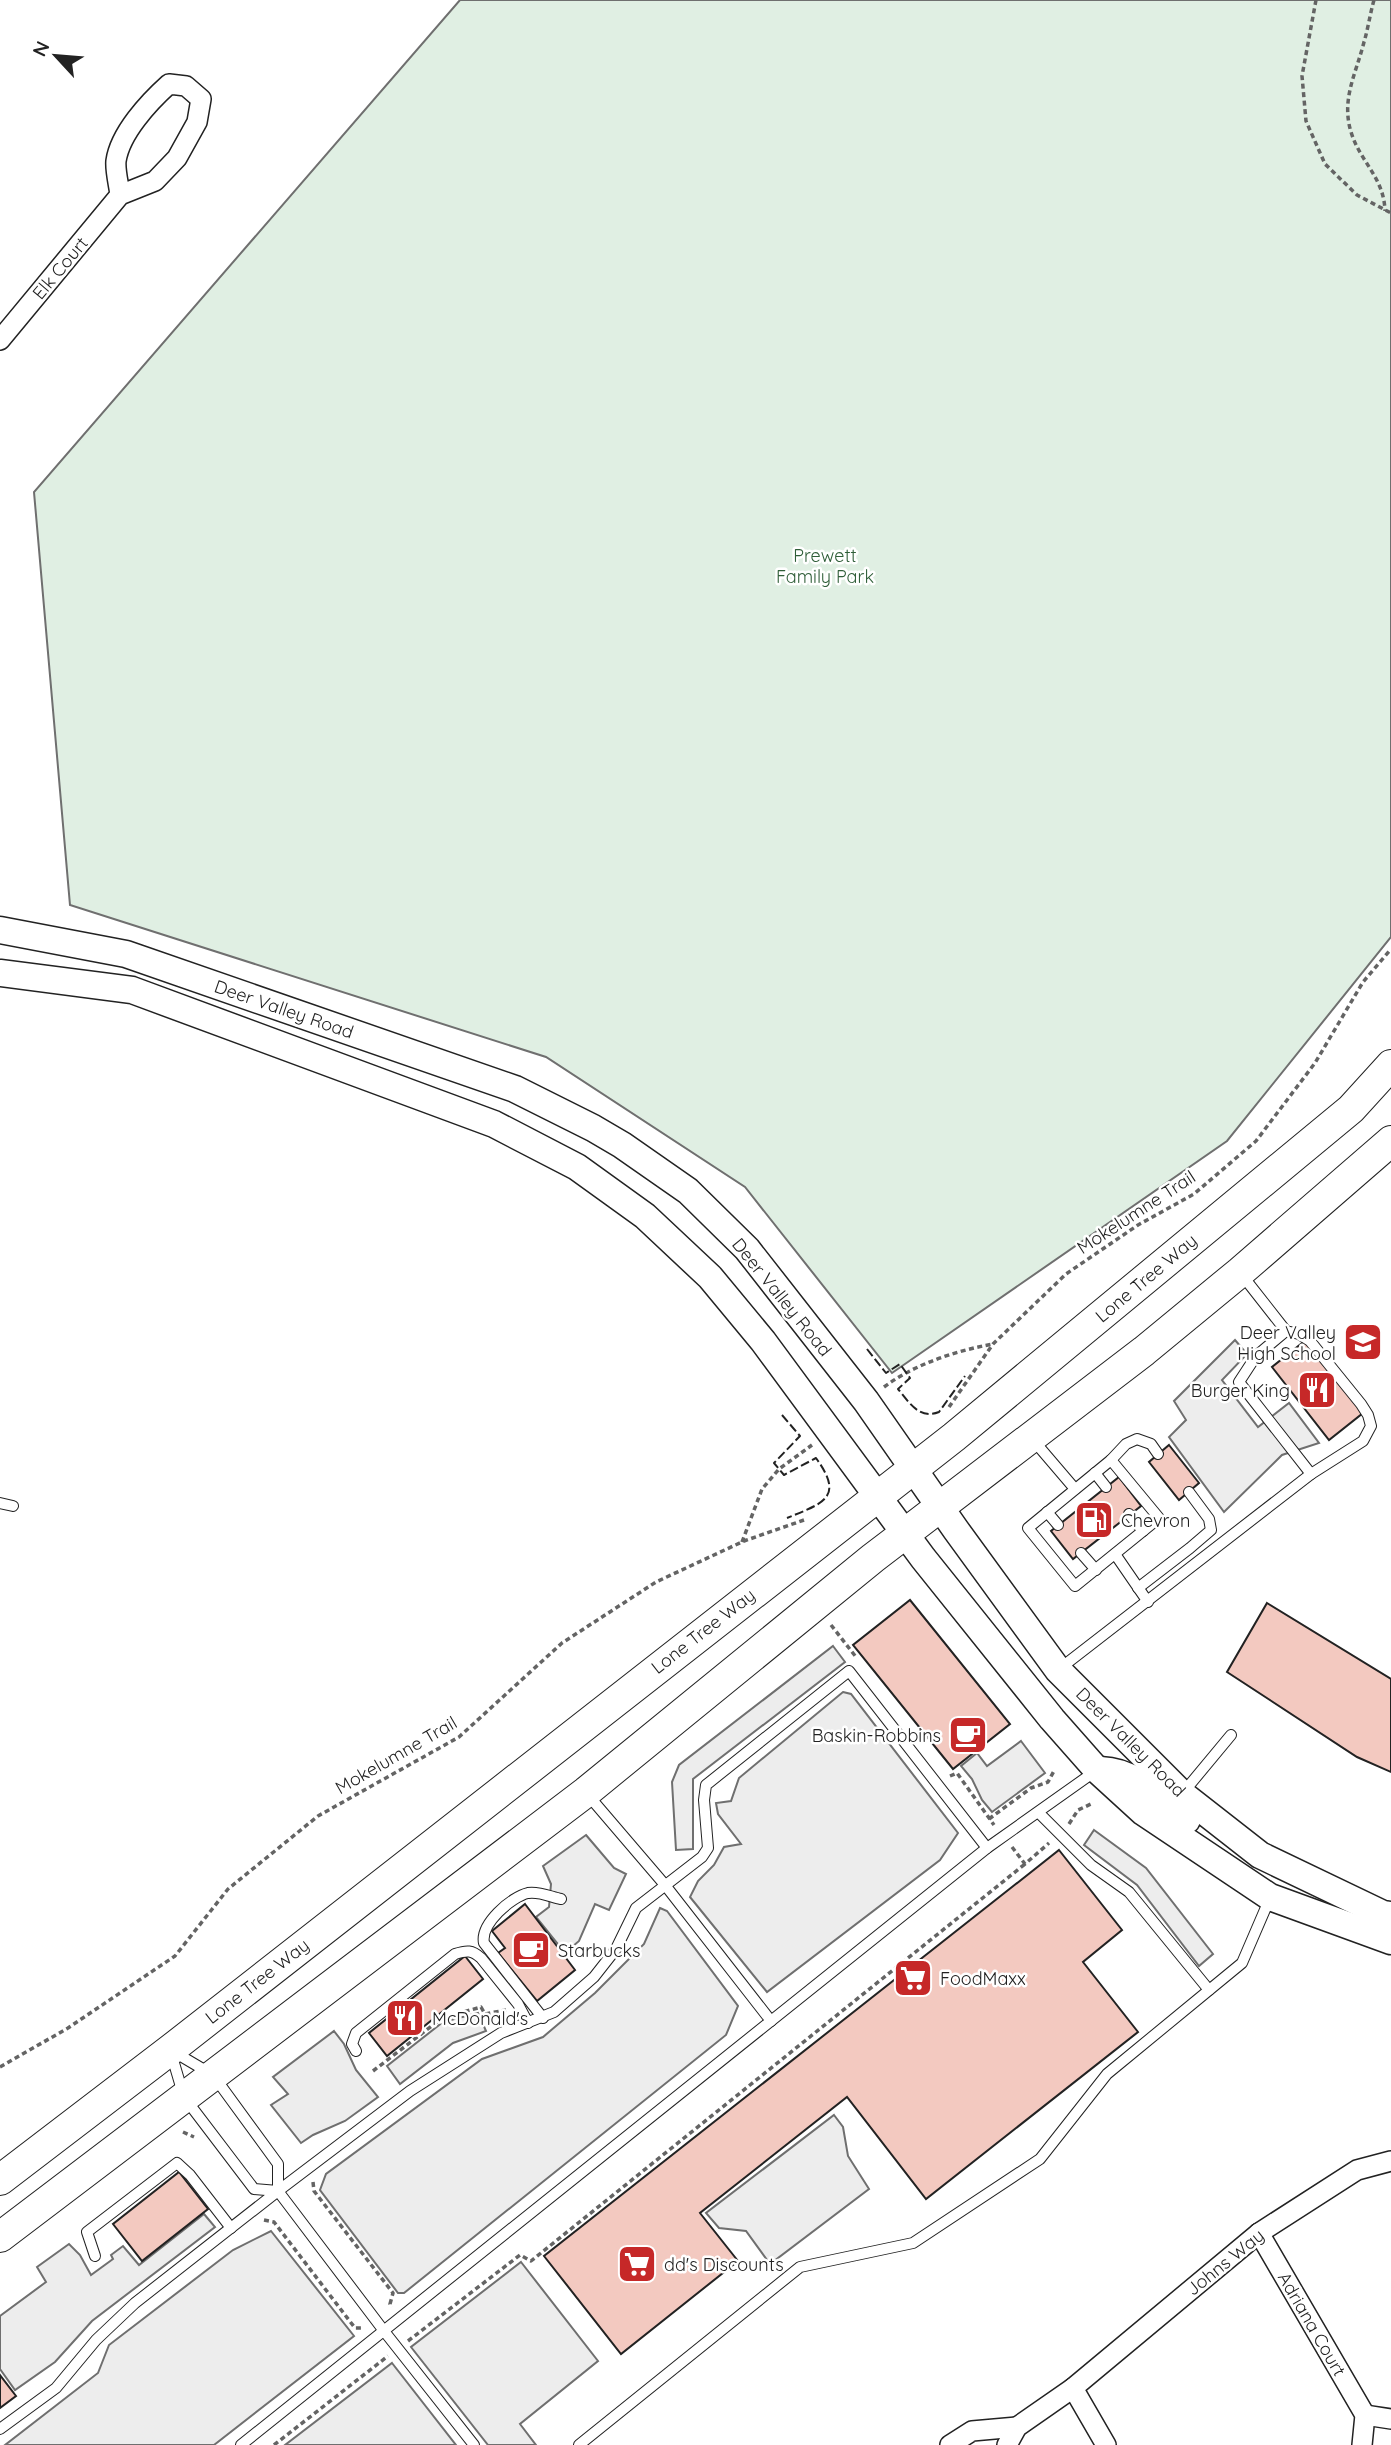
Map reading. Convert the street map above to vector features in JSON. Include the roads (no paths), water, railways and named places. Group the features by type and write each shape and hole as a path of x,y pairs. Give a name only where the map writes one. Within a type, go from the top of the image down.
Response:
{"main road":[{"name":"Deer Valley Road","path":"0,930 126,954 515,1089 622,1145 688,1191 747,1249 866,1401 1058,1670 1182,1794 1260,1855 1383,1914 1391,1915"},
{"name":"Deer Valley Road","path":"0,973 132,990 494,1125 577,1167 645,1216 710,1278 763,1340 905,1534 1052,1719 1097,1770 1143,1812 1270,1897 1391,1941"},
{"name":"Lone Tree Way","path":"0,2180 913,1469 1351,1109 1391,1065"},
{"path":"0,2237 586,1791 905,1534 1144,1351 1240,1272 1391,1140"},
{"path":"1097,1770 1115,1770 1138,1780 1202,1832 1225,1844 1260,1855"}],"street":[{"name":"Elk Court","path":"0,340 120,195 155,181 177,158 197,122 201,99 186,86 169,84 149,101 126,135 116,162 120,195"},
{"name":"Johns Way","path":"1017,2427 1073,2388 1259,2233 1357,2170 1391,2161"},
{"name":"Adriana Court","path":"1259,2233 1365,2415"},
{"path":"1073,2388 1106,2445"},
{"path":"1362,2445 1365,2415 1391,2419"},
{"path":"950,2445 972,2431 1017,2427"},
{"path":"1007,2445 1017,2427"}],"lane":[{"path":"1058,1670 1311,1475 1363,1441 1371,1426 1361,1404 1310,1341 1299,1334 1286,1331 1240,1272"},
{"path":"1286,1331 1256,1356 1239,1382 1311,1475"},
{"path":"1031,1438 1075,1489"},
{"path":"1111,1460 1159,1518 1075,1586 1028,1528 1111,1460 1126,1444 1136,1439 1151,1444 1158,1454"},
{"path":"1095,1473 1106,1488"},
{"path":"1138,1588 1211,1530 1209,1519 1189,1492"},
{"path":"0,1503 13,1506"},
{"path":"1048,1512 1058,1525"},
{"path":"1129,1514 1143,1531"},
{"path":"1081,1553 1096,1570"},
{"path":"1115,1554 1148,1602"},
{"path":"0,2429 56,2388 96,2340 135,2303 253,2210 410,2091 501,2033 554,2012 594,1977 616,1949 636,1908 702,1857 708,1848 704,1800 706,1785 849,1671 987,1848"},
{"path":"1182,1794 1230,1735"},
{"path":"241,2445 987,1848 1097,1770"},
{"path":"586,1791 665,1885 771,2021"},
{"path":"1039,1813 1091,1866 1129,1892 1209,1990"},
{"path":"543,2018 484,1943 482,1936 491,1919 520,1896 537,1893 561,1899"},
{"path":"579,2445 800,2267 913,2243 1040,2159 1107,2074 1242,1963 1270,1897"},
{"path":"356,2052 352,2044 356,2033 455,1954 466,1950 474,1951 481,1958 520,2007 528,2023"},
{"path":"170,2050 213,2075 278,2164 278,2191 474,2445"},
{"path":"170,2050 184,2096 254,2189 278,2191"},
{"path":"95,2256 87,2232 177,2163 190,2175 231,2228"}],"place":[{"name":"Deer Valley High School","path":"1363,1342"},
{"name":"Burger King","path":"1317,1390"},
{"name":"Chevron","path":"1094,1520"},
{"name":"Baskin-Robbins","path":"968,1735"},
{"name":"Starbucks","path":"531,1950"},
{"name":"FoodMaxx","path":"913,1978"},
{"name":"McDonald's","path":"405,2018"},
{"name":"dd's Discounts","path":"637,2264"}],"park label":[{"name":"Prewett Family Park","path":"825,565"}]}
